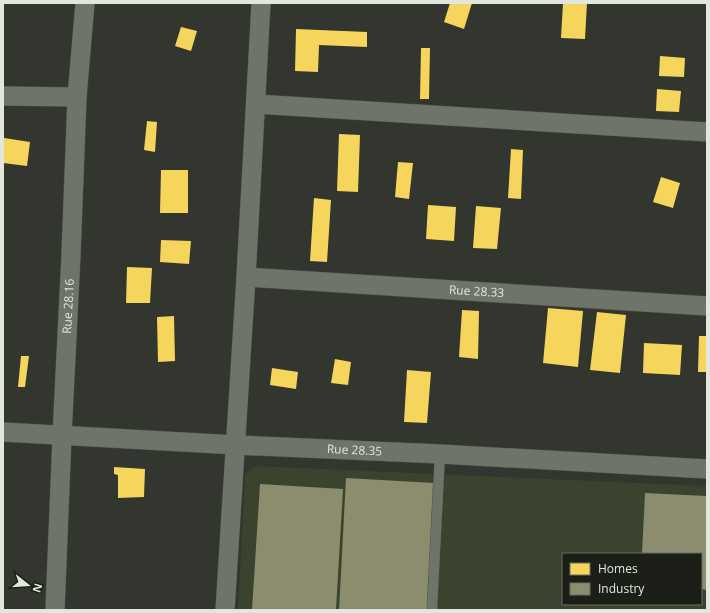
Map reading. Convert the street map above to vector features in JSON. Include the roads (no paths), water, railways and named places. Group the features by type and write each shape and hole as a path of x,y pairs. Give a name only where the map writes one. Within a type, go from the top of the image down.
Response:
{"street":[{"name":"Rue 28.16","path":"55,610 72,248 77,98 85,3"},
{"path":"225,610 246,277 261,3"},
{"path":"3,96 77,98"},
{"path":"256,104 707,132"},
{"name":"Rue 28.33","path":"246,277 707,306"},
{"name":"Rue 28.35","path":"3,432 707,469"}],"lane":[{"path":"432,610 440,454"}]}
